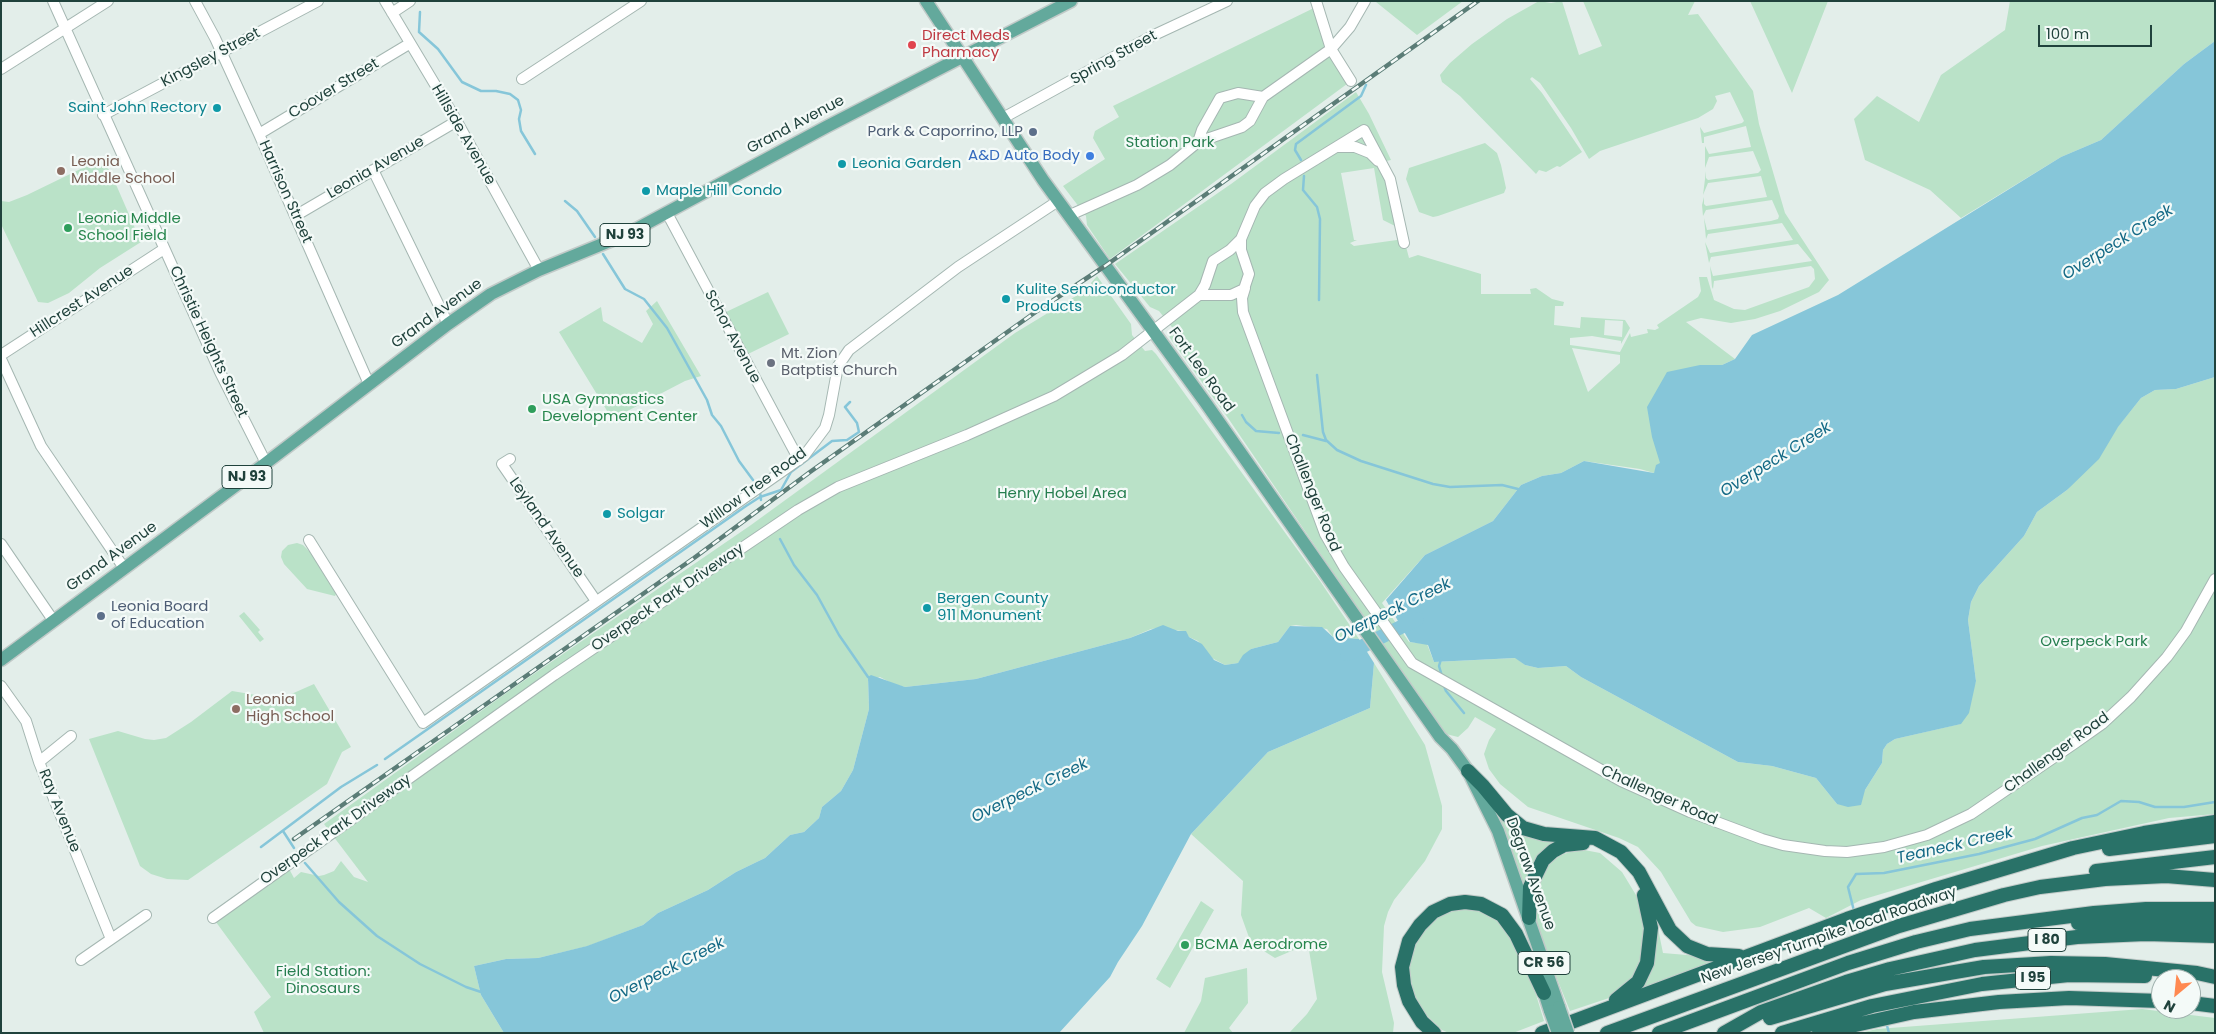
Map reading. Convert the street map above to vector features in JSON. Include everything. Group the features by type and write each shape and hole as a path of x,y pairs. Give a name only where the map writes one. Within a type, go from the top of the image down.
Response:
{"highway":[{"path":"1468,771 1484,786 1503,811 1523,828 1544,834 1595,838 1621,852 1639,872 1670,930 1687,946 1707,954 1747,956"},
{"path":"1542,1033 1864,912 2041,856 2090,844 2215,822"},
{"path":"1991,873 2102,850 2215,836"},
{"path":"1529,918 1530,892 1534,876 1543,860 1558,848 1575,843 1593,845 1612,854 1630,871 1640,886 1647,905 1651,932 1648,959 1643,974 1636,985 1601,1011"},
{"path":"2024,890 2080,874 2166,861 2215,857"},
{"name":"New Jersey Turnpike Local Roadway","path":"1607,1033 1853,942 1953,909 2024,890 2089,880 2132,877 2181,877 2215,880"},
{"path":"1434,1033 1422,1022 1409,1001 1404,985 1402,967 1409,941 1420,925 1433,912 1450,904 1465,902 1481,904 1502,915 1516,934 1544,993"},
{"path":"1659,1033 1858,959 1986,926 2111,911 2215,909"},
{"name":"I 80","path":"1986,926 2036,927 2111,921 2215,922"},
{"name":"I 80","path":"1883,978 1966,952 2043,940 2129,934 2215,936"},
{"name":"I 95","path":"1725,1033 1883,978 2051,963 2114,965 2215,977"},
{"name":"I 95","path":"1782,1033 1874,1013 1890,1002 1982,984 2034,978 2104,975 2151,978"},
{"path":"2201,981 2215,982"},
{"path":"1819,1033 1874,1013 1894,1016 1973,1004 2034,1000 2104,998 2151,1000"},
{"path":"2201,1005 2215,1006"}],"main road":[{"name":"Fort Lee Road","path":"926,1 961,58 1058,201 1070,214 1152,331 1202,398 1367,632"},
{"name":"Grand Avenue","path":"1,660 266,463 448,324 491,294 539,270 600,247 961,58 1053,5 1071,1"},
{"name":"Degraw Avenue","path":"1367,632 1440,737 1452,749 1468,771 1493,819 1529,918 1555,1009 1558,1033"},
{"name":"Degraw Avenue","path":"1440,737 1446,753 1467,785 1488,828 1544,993 1568,1033"}],"street":[{"name":"Christie Heights Street","path":"53,1 220,372 266,463"},
{"path":"1,69 108,1"},
{"name":"Harrison Street","path":"195,1 222,53 259,134 369,384"},
{"name":"Kingsley Street","path":"103,115 318,1"},
{"name":"Hillside Avenue","path":"385,1 456,121 539,270"},
{"path":"392,13 410,1"},
{"path":"522,79 641,1"},
{"name":"Spring Street","path":"1003,118 1152,36 1226,1"},
{"path":"1316,1 1331,49 1351,80"},
{"path":"1070,214 1138,185 1170,165 1198,142 1242,127 1250,120 1264,97 1331,49 1350,26 1365,1"},
{"name":"Coover Street","path":"259,134 409,44"},
{"path":"1198,142 1205,122 1220,98 1238,93 1264,97"},
{"name":"Leonia Avenue","path":"295,216 456,121"},
{"path":"1199,295 1205,285 1213,261 1230,250 1241,238 1255,206 1265,193 1364,130 1390,179 1404,243"},
{"path":"1336,147 1354,147 1370,153 1384,166"},
{"path":"373,170 448,324"},
{"name":"Willow Tree Road","path":"309,540 423,723 798,460 813,447 824,428 829,415 838,366 849,350 958,267 1058,201"},
{"name":"Schor Avenue","path":"667,213 798,460"},
{"path":"1199,295 1237,294 1245,288 1250,274 1241,250 1241,238"},
{"name":"Hillcrest Avenue","path":"1,355 164,249"},
{"path":"1222,255 1233,254 1245,262"},
{"path":"1208,274 1212,288 1223,295"},
{"name":"Challenger Road","path":"1245,288 1242,298 1243,312 1328,540 1405,656 1423,671 1621,781 1690,812 1762,840 1798,848 1848,852 1884,847 1927,835 1971,814 2102,724 2131,697 2167,657 2186,632 2215,579"},
{"name":"Overpeck Park Driveway","path":"213,918 554,676 791,515 838,487 967,435 1054,396 1122,355 1199,295"},
{"name":"Challenger Road","path":"1223,295 1243,312"},
{"path":"1,359 42,446 124,568"},
{"name":"Leyland Avenue","path":"510,458 502,464 596,601"},
{"path":"1,544 53,620"},
{"name":"Ray Avenue","path":"1,686 24,716 39,762 111,939"},
{"path":"39,762 71,736"},
{"path":"80,960 146,915"}],"green space":[{"path":"1376,1 1463,1 1417,35 1376,2"},
{"name":"Overpeck Park","path":"1539,1 1551,3 1562,1 1579,55 1602,46 1583,1 1695,1 1688,15 1698,14 1753,91 1759,124 1785,213 1829,280 1819,292 1780,311 1755,319 1731,323 1701,318 1686,322 1735,359 1722,365 1700,365 1660,464 1654,473 1640,469 1584,461 1561,473 1542,476 1521,485 1493,521 1425,555 1382,603 1409,642 1427,644 1434,662 1516,658 1525,665 1538,668 1566,666 1581,677 1738,762 1772,766 1816,778 1837,804 1865,790 1882,763 1883,750 1887,744 1895,739 1960,724 1976,681 1968,620 1971,602 1979,586 2024,536 2037,512 2067,490 2141,398 2155,390 2176,389 2215,377 2215,814 2169,818 2042,846 1861,900 1826,918 1809,908 1760,927 1723,932 1696,926 1691,922 1661,872 1638,847 1619,838 1528,807 1500,784 1489,769 1484,754 1489,740 1496,729 1475,717 1468,728 1458,737 1446,734 1435,722 1228,418 1170,338 1169,335 1173,336 1175,331 1159,311 1150,307 1115,264 1231,184 1356,92 1391,160 1377,163 1385,175 1395,226 1383,220 1374,168 1341,173 1354,240 1357,240 1350,243 1354,246 1404,239 1409,258 1418,255 1481,274 1481,294 1531,294 1530,289 1536,288 1552,299 1564,302 1563,306 1555,306 1554,325 1580,328 1581,317 1625,320 1630,328 1621,344 1621,341 1592,336 1570,338 1570,345 1620,352 1630,333 1631,337 1648,333 1647,329 1655,330 1659,328 1657,325 1698,297 1701,291 1699,277 1707,277 1714,300 1734,309 1745,310 1809,287 1815,279 1814,269 1811,266 1714,281 1713,289 1712,287 1710,266 1713,276 1812,261 1798,244 1711,257 1709,263 1705,242 1710,253 1793,240 1782,223 1708,234 1706,239 1704,218 1707,230 1771,221 1778,219 1779,216 1772,200 1706,210 1703,216 1702,205 1704,197 1704,204 1706,206 1767,197 1761,176 1708,183 1703,195 1706,171 1706,178 1708,180 1758,173 1761,170 1753,151 1709,157 1705,168 1705,146 1709,154 1751,147 1746,126 1704,137 1704,143 1702,143 1700,127 1704,133 1744,121 1730,92 1715,96 1717,101 1713,109 1698,118 1600,151 1589,159 1571,128 1540,83 1532,77 1530,79 1542,93 1582,152 1560,167 1557,166 1546,172 1539,170 1536,174 1460,96 1442,82 1440,75 1450,63 1472,44 1507,19","holes":["1605,320 1623,321 1622,337 1604,335","1572,348 1620,355 1620,363 1588,392"]},
{"path":"1750,1 1828,1 1792,93"},
{"path":"2010,1 2215,1 2215,41 2184,64 2101,140 2061,157 1961,218 1930,190 1865,160 1854,119 1877,96 1919,122 1941,75 2005,30"},
{"name":"Station Park","path":"1318,6 1351,81 1110,259 1087,225 1086,216 1063,186 1105,159 1093,138 1095,131 1119,117 1113,106"},
{"path":"1485,143 1497,153 1506,188 1504,193 1438,216 1433,217 1419,212 1406,179 1409,168"},
{"name":"Leonia Middle School Field","path":"99,160 104,162 111,173 141,242 100,268 69,293 48,303 38,302 1,224 1,201 9,202 27,195"},
{"name":"Henry Hobel Area","path":"1097,276 1131,324 1132,335 1145,351 1152,350 1156,354 1320,581 1359,639 1333,637 1327,629 1290,626 1278,642 1251,649 1238,663 1225,665 1210,657 1198,641 1189,637 1183,631 1172,630 1167,627 1151,629 1130,638 976,679 905,687 893,684 880,677 868,681 869,709 853,770 841,791 822,807 819,818 804,832 790,835 765,858 736,872 708,890 658,913 643,925 588,946 538,958 506,959 474,966 481,995 504,1033 264,1033 254,1012 271,997 213,918 287,865 294,878 301,872 319,876 324,875 334,871 341,861 354,877 368,882 324,824 509,691 751,525 1015,333 1084,291 1088,291 1092,286 1091,283"},
{"path":"768,292 789,334 748,354 726,312"},
{"path":"657,301 701,376 685,381 612,419 559,332 601,307 603,321 642,343 653,324 646,311"},
{"path":"297,543 303,545 311,553 336,594 335,596 307,589 284,564 281,557 282,551 288,545"},
{"path":"244,612 260,630 258,632 264,639 260,642 239,616"},
{"path":"1374,663 1425,745 1442,806 1442,829 1425,861 1394,900 1384,926 1382,972 1394,1023 1393,1033 1289,1033 1307,1014 1317,999 1308,944 1275,958 1251,943 1241,915 1243,881 1191,834 1268,752 1370,708"},
{"path":"314,684 351,747 342,752 327,784 188,880 167,879 151,874 140,866 89,739 118,731 145,739 166,738 232,691 280,699"},
{"path":"1495,808 1517,828 1570,839 1524,885"},
{"path":"1579,849 1600,853 1622,872 1639,900 1645,933 1640,966 1628,986 1609,998 1570,1011 1539,934 1534,907 1545,867 1561,855"},
{"name":"BCMA Aerodrome","path":"1201,901 1214,910 1170,988 1156,979"},
{"path":"1475,907 1502,922 1534,988 1544,1021 1513,1033 1449,1033 1442,1030 1416,1005 1408,975 1414,945 1427,926 1443,912"},
{"path":"1654,909 1663,953 1722,958 1636,991"},
{"path":"1247,968 1248,1003 1229,1028 1233,1033 1184,1033 1201,1001 1205,978"},
{"path":"2142,1009 2151,1010 2151,1019 2201,1019 2201,1016 2215,1018 2215,1033 1860,1033 1877,1029"}],"water":[{"path":"2215,41 2215,377 2176,389 2155,390 2141,398 2118,427 2099,459 2067,490 2037,512 2024,536 1979,586 1971,602 1968,620 1976,681 1969,713 1961,724 1895,739 1887,744 1883,750 1882,763 1865,790 1861,805 1848,807 1837,804 1816,778 1772,766 1738,762 1581,677 1566,666 1538,668 1525,665 1515,658 1434,662 1428,645 1410,642 1386,600 1425,555 1493,521 1521,485 1542,476 1561,473 1584,461 1654,473 1656,465 1660,463 1652,437 1647,407 1667,372 1700,365 1722,365 1735,359 1752,335 1838,295 2061,157 2101,140 2184,64"},
{"path":"1163,625 1178,631 1186,631 1189,637 1202,644 1214,660 1225,665 1238,663 1243,655 1251,649 1278,642 1290,626 1322,627 1333,637 1359,639 1374,663 1370,708 1268,752 1191,834 1142,926 1110,977 1059,1033 504,1033 481,995 474,966 506,959 538,958 587,946 643,925 658,913 708,890 736,872 765,858 790,835 804,832 819,818 822,807 841,791 853,770 869,709 868,677 871,675 905,687 976,679 1130,638"}],"waterway":[{"path":"420,12 419,32 438,49 462,82 481,91 496,91 510,94 518,100 521,110 519,119 521,131 535,154"},
{"path":"1301,160 1295,150 1296,144 1361,96 1366,85"},
{"path":"1304,176 1303,190 1317,207 1320,219 1319,300"},
{"path":"565,201 577,211 595,237"},
{"path":"603,254 625,289 644,299 667,328 707,400 712,415 721,426 739,461 753,480"},
{"path":"1317,375 1323,432 1326,440 1337,450 1361,461 1433,484 1450,487 1502,485 1518,489"},
{"path":"385,759 746,506 760,497 781,490 791,472 832,441 847,440 859,432 857,423 845,407 850,402"},
{"path":"1242,415 1246,422 1256,431 1279,433"},
{"path":"1303,435 1326,441"},
{"path":"760,492 761,500"},
{"path":"780,539 794,565 817,595 839,635 868,677"},
{"name":"Overpeck Creek","path":"1347,654 1417,619"},
{"path":"1441,659 1439,666 1442,676"},
{"path":"1444,686 1464,713"},
{"path":"261,847 341,787 377,765"},
{"name":"Teaneck Creek","path":"1854,911 1848,887 1856,874 1884,873 1979,854 2035,839 2082,818 2097,815 2121,801 2139,802 2155,807 2184,807 2215,802"},
{"path":"283,831 294,848"},
{"path":"305,863 339,902 377,936 420,964 466,987 484,993"},
{"name":"Teaneck Creek","path":"1857,921 1861,935"},
{"name":"Teaneck Creek","path":"1886,1022 1889,1033"}],"railway":[{"path":"294,839 694,558 810,472 1037,311 1105,266 1478,1"}],"place":[{"name":"Direct Meds Pharmacy","path":"912,45"},
{"name":"Saint John Rectory","path":"217,108"},
{"name":"Park & Caporrino, LLP","path":"1033,132"},
{"name":"A&D Auto Body","path":"1090,156"},
{"name":"Leonia Garden","path":"842,164"},
{"name":"Leonia Middle School","path":"61,171"},
{"name":"Maple Hill Condo","path":"646,191"},
{"name":"Leonia Middle School Field","path":"68,228"},
{"name":"Kulite Semiconductor Products","path":"1006,299"},
{"name":"Mt. Zion Batptist Church","path":"771,363"},
{"name":"USA Gymnastics Development Center","path":"532,409"},
{"name":"Solgar","path":"607,514"},
{"name":"Bergen County 911 Monument","path":"927,608"},
{"name":"Leonia Board of Education","path":"101,616"},
{"name":"Leonia High School","path":"236,709"},
{"name":"BCMA Aerodrome","path":"1185,945"}],"park label":[{"name":"Field Station: Dinosaurs","path":"323,980"}]}
